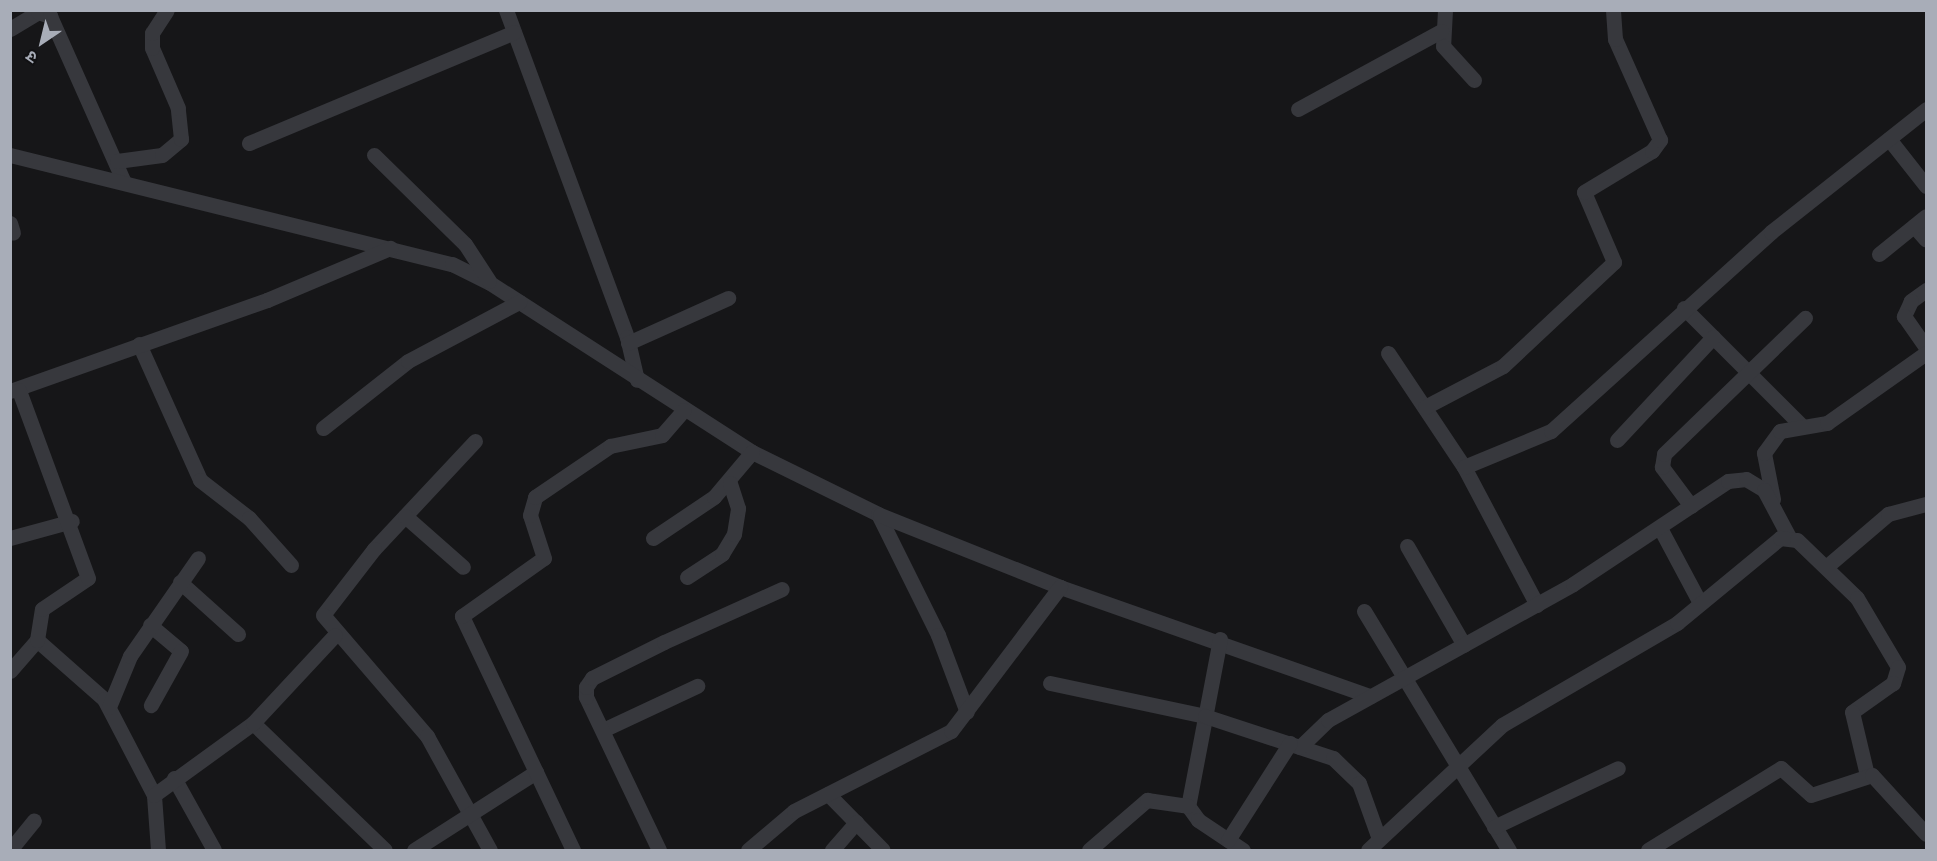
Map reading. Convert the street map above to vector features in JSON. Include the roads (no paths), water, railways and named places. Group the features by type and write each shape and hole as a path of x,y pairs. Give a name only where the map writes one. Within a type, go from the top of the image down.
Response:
{"street":[{"path":"117,161 162,155 181,139 178,108 152,48 152,33 166,10"},
{"path":"506,10 628,343 637,380"},
{"path":"1445,10 1441,32 1451,59 1473,80"},
{"path":"1425,407 1503,366 1614,262 1584,192 1652,151 1660,140 1614,39 1613,10"},
{"path":"10,29 38,12 50,16 117,161 123,180"},
{"path":"249,143 514,32"},
{"path":"1298,109 1441,32"},
{"path":"1464,466 1551,431 1684,308 1926,109"},
{"path":"1889,139 1926,186"},
{"path":"10,155 123,180 452,264 490,283 637,380 752,452 878,514 1060,587 1220,639 1370,696"},
{"path":"374,155 465,244 490,283"},
{"path":"1879,254 1926,216"},
{"path":"1914,226 1926,240"},
{"path":"10,671 37,640 42,609 74,592 88,578 72,521 15,391 139,344 267,300 390,248"},
{"path":"1926,290 1911,301 1904,316 1926,348"},
{"path":"628,343 728,298"},
{"path":"323,428 408,361 519,302"},
{"path":"1684,308 1802,426"},
{"path":"1691,506 1662,467 1664,454 1747,370 1805,318"},
{"path":"1617,440 1713,337"},
{"path":"139,344 200,480 249,518 291,565"},
{"path":"1388,353 1464,466 1537,605"},
{"path":"1867,775 1852,712 1893,683 1898,667 1875,621 1826,567 1789,537 1774,502 1764,453 1785,427 1827,423 1926,353"},
{"path":"573,850 462,616 544,558 530,515 536,497 610,446 662,435 684,410"},
{"path":"475,441 405,516 325,609 325,623 381,679 427,736 475,815 490,850"},
{"path":"653,538 730,483 752,452"},
{"path":"1228,840 1295,745 1320,725 1537,605 1737,478 1756,484 1774,502"},
{"path":"687,577 722,554 734,534 739,519 730,483"},
{"path":"1826,567 1888,514 1926,504"},
{"path":"878,514 928,614 967,712"},
{"path":"405,516 463,567"},
{"path":"10,538 72,521"},
{"path":"1660,528 1700,603"},
{"path":"1368,850 1457,772 1502,725 1645,644 1700,603 1770,544 1789,537"},
{"path":"1407,546 1464,645"},
{"path":"110,707 130,656 198,558"},
{"path":"180,582 238,634"},
{"path":"748,850 794,810 940,740 967,712 1060,587"},
{"path":"659,850 605,729 586,697 592,678 782,589"},
{"path":"1365,611 1457,772 1509,850"},
{"path":"150,625 181,651 152,705"},
{"path":"154,795 174,778 254,723 335,635"},
{"path":"1188,806 1220,639"},
{"path":"37,640 110,707 154,795 158,850"},
{"path":"1050,683 1205,716 1333,758 1350,770 1379,839"},
{"path":"605,729 698,686"},
{"path":"254,723 385,850"},
{"path":"1494,827 1618,768"},
{"path":"1648,850 1775,769 1787,771 1811,795 1867,775 1885,784 1926,834"},
{"path":"414,850 475,815 536,772"},
{"path":"174,778 214,850"},
{"path":"828,794 883,850"},
{"path":"1089,850 1147,800 1188,806 1243,850"},
{"path":"10,850 34,820"},
{"path":"832,850 856,822"}]}
